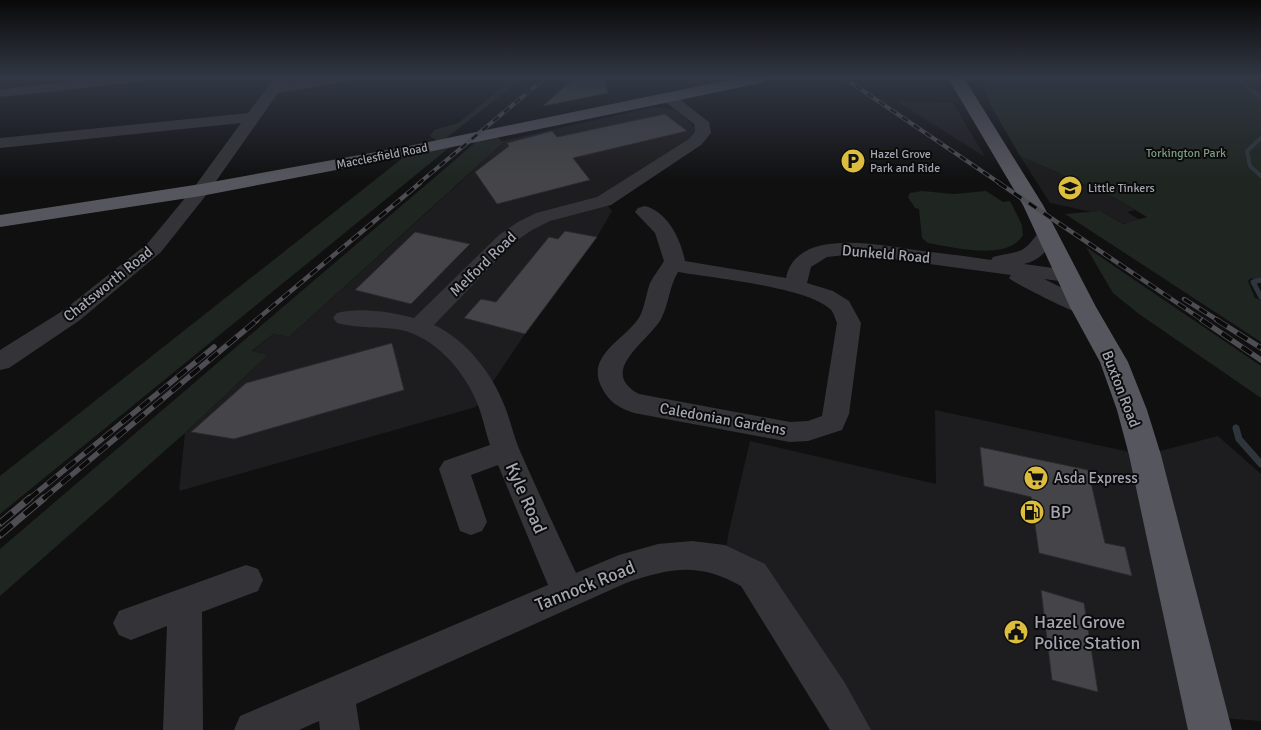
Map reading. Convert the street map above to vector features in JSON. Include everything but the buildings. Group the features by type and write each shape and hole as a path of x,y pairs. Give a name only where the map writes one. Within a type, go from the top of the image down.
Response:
{"highway":[{"name":"Macclesfield Road","path":"0,222 201,190 500,134 604,112"},
{"name":"Buxton Road","path":"977,112 1033,205 1047,234 1067,289 1114,362 1132,410 1210,730"}],"street":[{"name":"Chatsworth Road","path":"0,362 72,314 154,248 201,190 256,112"},
{"name":"Melford Road","path":"419,328 506,239 525,226 543,217 591,208 695,142 703,133 701,122 690,112"},
{"path":"0,143 252,117"},
{"path":"645,212 653,219 672,244 675,261 672,266"},
{"name":"Dunkeld Road","path":"968,262 1013,261 1028,257 1039,249 1047,234"},
{"name":"Dunkeld Road","path":"795,286 798,267 804,260 815,254 840,249 879,250 968,262 1067,289"},
{"name":"Caledonian Gardens","path":"672,266 795,286 812,290 834,302 845,311 849,322 836,414 832,423 808,431 790,432 634,403 624,398 616,390 610,374 614,361 622,348 648,322 657,304 661,284 672,266"},
{"path":"344,318 377,319 419,328"},
{"name":"Kyle Road","path":"419,328 439,337 453,350 474,376 490,402 506,451 568,592"},
{"path":"471,522 454,469 506,451"},
{"name":"Tannock Road","path":"254,730 337,712 568,592 619,570 658,558 692,555 725,560 753,574 851,730"},
{"path":"131,623 246,580"},
{"path":"182,730 185,603"}],"shaded area":[{"path":"632,112 677,112 691,123 695,132 695,142 604,201 612,211 597,237 525,334 476,407 179,491 185,433 268,355 252,352 273,334 289,337 503,143 501,141"},
{"path":"914,112 958,112 985,157"},
{"path":"1020,156 1117,199 1135,210 1127,212 1140,220 1123,224 1100,211 1092,212 1050,203"},
{"path":"935,410 1144,455 1218,436 1261,474 1261,721 1207,717 1210,730 851,730 725,560 728,535 750,441 936,484"}],"green space":[{"path":"472,112 479,112 440,143 430,136 434,130 458,123"},
{"name":"Torkington Park","path":"995,112 1261,112 1261,283 1251,278 1248,281 1255,298 1261,300 1261,342 1065,214 1100,211 1123,224 1147,217 1117,199 1020,156"},
{"path":"490,130 503,143 289,337 273,334 252,351 268,355 185,433 0,596 0,549"},
{"path":"450,147 0,514 0,476 404,157"},
{"path":"922,191 954,194 986,191 1003,202 1010,201 1022,225 1023,235 1016,243 1005,248 993,250 979,251 928,243 922,238 919,209 915,208 908,197 910,193"},
{"path":"1086,247 1261,366 1261,398 1139,314 1113,293"}],"waterway":[{"path":"1261,138 1247,151 1250,166 1261,176"},
{"path":"1261,280 1253,282 1261,297"},
{"path":"1236,428 1239,439 1261,464"}],"railway":[{"path":"418,184 504,112"},
{"path":"894,112 1001,184"},
{"path":"255,321 420,183"},
{"path":"999,183 1204,321"},
{"path":"1184,299 1219,321"},
{"path":"43,499 257,320"},
{"path":"1202,320 1261,360"},
{"path":"1217,320 1261,348"},
{"path":"29,499 214,347"},
{"path":"0,523 30,498"},
{"path":"0,535 44,498"}],"place":[{"name":"Hazel Grove Park and Ride","path":"853,161"},
{"name":"Little Tinkers","path":"1070,188"},
{"name":"Asda Express","path":"1036,478"},
{"name":"BP","path":"1032,512"},
{"name":"Hazel Grove Police Station","path":"1016,632"}]}
